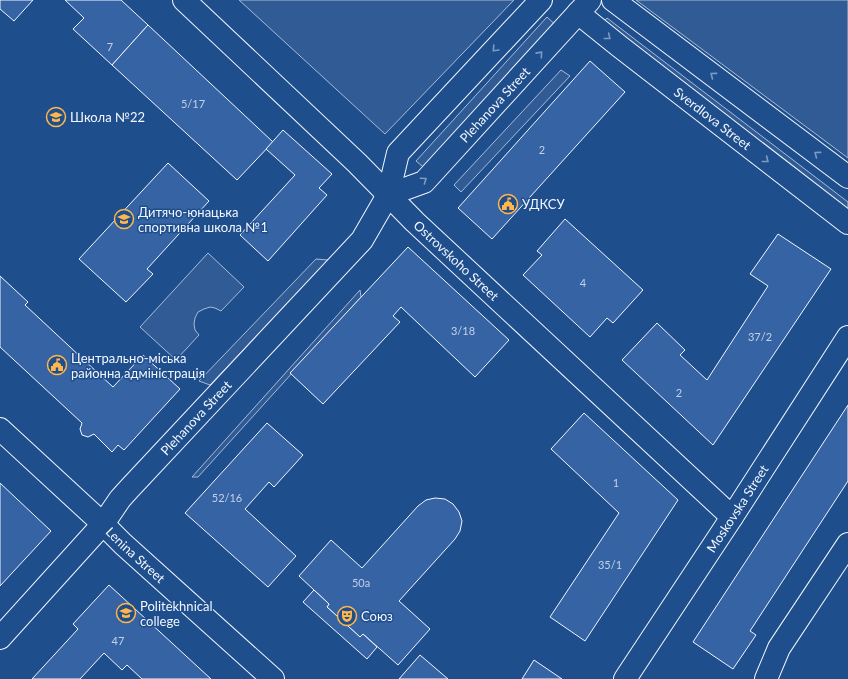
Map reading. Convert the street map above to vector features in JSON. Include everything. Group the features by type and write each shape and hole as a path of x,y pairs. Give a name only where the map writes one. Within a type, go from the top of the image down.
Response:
{"street":[{"name":"Ostrovskoho Street","path":"184,0 357,163 415,222 732,517"},
{"name":"Plehanova Street","path":"0,638 103,524 120,499 129,489 362,240 388,195 398,153 541,0"},
{"path":"613,0 848,177"},
{"name":"Plehanova Street","path":"388,195 424,182 584,6"},
{"name":"Sverdlova Street","path":"584,6 619,46 848,223"},
{"name":"Moskovska Street","path":"625,679 732,517 848,336"},
{"name":"Lenina Street","path":"0,429 123,544 273,679"},
{"path":"766,679 779,648 848,544"}],"shaded area":[{"path":"239,0 514,0 385,134"},
{"path":"636,0 848,0 848,158"},
{"path":"547,17 559,28 428,171 416,161"},
{"path":"607,18 848,202 848,219 600,26"},
{"path":"561,70 570,76 461,192 454,185"},
{"path":"208,253 244,287 221,311 210,307 198,312 194,324 195,330 199,335 176,360 140,327"},
{"path":"316,259 328,260 210,385 199,381"},
{"path":"360,290 361,297 198,477 192,477"}],"building":[{"path":"0,0 33,0 14,21 0,9"},
{"path":"65,0 121,0 148,25 112,65 73,29 84,18"},
{"path":"148,25 273,142 237,180 112,65"},
{"path":"590,61 625,92 492,239 458,208"},
{"path":"283,130 332,174 319,188 327,195 268,261 240,235 295,175 266,149"},
{"path":"168,163 209,201 147,269 153,274 126,302 79,259"},
{"path":"565,219 643,290 613,323 607,318 590,337 523,275 542,255 537,251"},
{"path":"778,234 831,269 713,445 622,360 657,323 685,350 680,355 707,380 768,286 750,274"},
{"path":"408,247 509,340 475,377 401,307 393,316 400,322 323,404 290,373"},
{"path":"0,276 28,302 25,305 113,387 143,355 180,389 124,450 118,445 112,452 94,434 88,437 82,435 80,429 82,423 0,347"},
{"path":"848,405 848,481 750,631 756,635 733,669 693,642"},
{"path":"584,413 678,500 585,641 550,617 619,513 551,449"},
{"path":"267,423 303,455 274,487 269,482 245,509 296,556 268,587 185,513"},
{"path":"0,483 51,531 0,586"},
{"path":"435,498 445,499 453,504 459,512 462,521 460,531 455,539 399,601 430,629 398,665 363,634 360,637 327,607 329,604 299,576 331,540 362,568 418,506 426,500"},
{"path":"109,585 211,679 142,679 127,665 122,670 104,653 80,679 32,679 78,629 73,624"},
{"path":"314,590 329,604 327,607 360,637 363,634 377,647 367,659 303,602"},
{"path":"420,655 448,679 399,679"},
{"path":"534,660 562,679 522,679"}],"place":[{"name":"Школа №22","path":"56,117"},
{"name":"УДКСУ","path":"508,204"},
{"name":"Дитячо-юнацька спортивна школа №1","path":"124,219"},
{"name":"Центрально-міська районна адміністрація","path":"57,365"},
{"name":"Politekhnical college","path":"126,613"},
{"name":"Союз","path":"347,616"}]}
